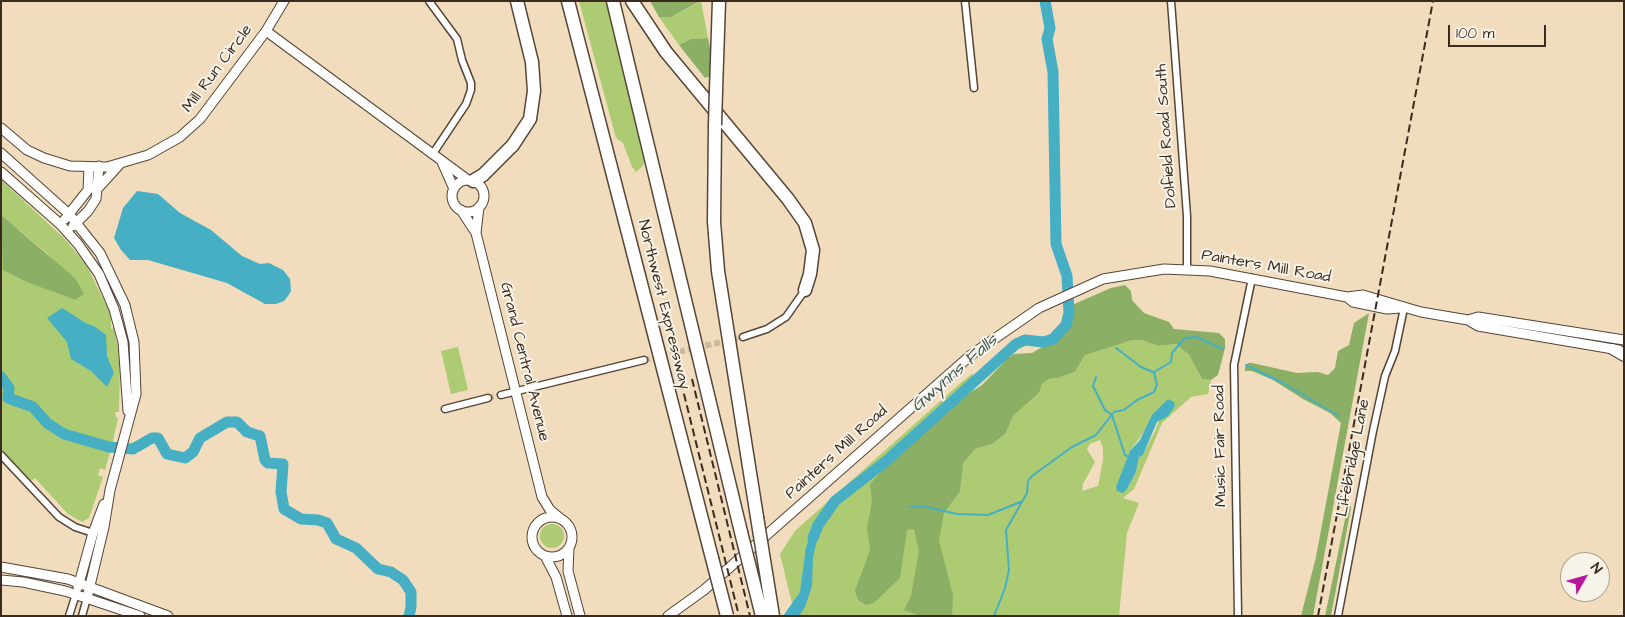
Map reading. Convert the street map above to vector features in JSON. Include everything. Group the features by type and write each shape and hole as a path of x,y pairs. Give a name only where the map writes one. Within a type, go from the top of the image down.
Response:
{"highway":[{"path":"471,180 484,174 513,145 530,119 534,91 532,62 517,1"},
{"name":"Northwest Expressway","path":"568,1 727,616"},
{"name":"Northwest Expressway","path":"613,1 762,616"},
{"path":"632,1 666,52 788,199 805,223 813,250 806,290"},
{"path":"719,1 714,222 718,271 773,616"}],"main road":[{"name":"Mill Run Circle","path":"1,128 27,150 44,158 70,166 89,167 122,164 148,155 188,131 212,105 266,31 284,1"},
{"name":"Grand Central Avenue","path":"266,31 434,152 483,190 483,200 479,207 476,233"},
{"path":"1,153 69,214 88,235 110,270 130,323 137,374 136,394 110,490 87,598"},
{"name":"Grand Central Avenue","path":"441,159 454,189 454,202 476,233 542,497 550,510 570,527 572,534 568,571 580,616"},
{"path":"67,232 92,206 99,187 112,171 122,164"},
{"path":"70,166 84,176 88,190"},
{"path":"99,166 99,187"},
{"path":"60,224 88,190 89,167"},
{"path":"1,172 60,224 94,267 114,309 126,358 128,421"},
{"path":"454,189 458,183 471,180"},
{"path":"461,210 472,211 479,207"},
{"name":"Painters Mill Road","path":"668,616 704,590 971,354 1019,320 1055,299 1081,287 1124,274 1187,269 1252,278 1347,296 1363,295 1404,308 1468,320 1478,326 1624,351"},
{"name":"Painters Mill Road","path":"1468,320 1478,317 1624,340"},
{"path":"1612,349 1624,356"},
{"path":"76,594 93,533 110,490"},
{"name":"Grand Central Avenue","path":"542,497 532,539 538,551 545,556 554,572 567,616"},
{"path":"536,524 546,517 560,518"},
{"path":"545,556 558,556 569,548"},
{"path":"1,567 80,583 168,616"},
{"path":"1,580 23,582 76,594 140,616"}],"street":[{"path":"428,1 457,39 462,60 471,83 471,90 466,104 434,152"},
{"path":"965,1 974,88"},
{"name":"Dolfield Road South","path":"1171,1 1187,216 1187,269"},
{"name":"Music Fair Road","path":"1238,616 1234,365 1252,278"},
{"path":"743,337 767,329 786,317 806,290"},
{"name":"Lifebridge Lane","path":"1338,616 1373,431 1385,376 1395,351 1404,308"},
{"path":"501,395 644,360"},
{"path":"445,409 488,398"},
{"path":"1,455 59,517 75,527 93,533"},
{"path":"69,616 76,594"},
{"path":"82,616 87,598"}],"green space":[{"path":"579,1 608,1 645,158 643,166 636,172 632,167 623,143 616,138"},
{"path":"650,1 700,1 671,17 659,17"},
{"path":"701,1 708,38 691,39 679,45 659,17 671,17"},
{"path":"708,38 712,57 711,76 705,78 679,45 691,39"},
{"path":"1,180 65,239 87,266 111,315 111,329 114,328 120,361 119,412 115,412 118,418 105,470 100,468 98,475 103,477 89,518 82,522 68,514 35,478 30,482 1,458","holes":["18,229 50,256 75,300 51,291"]},
{"path":"1,215 75,278 84,294 75,300 27,282 3,270"},
{"path":"1125,285 1131,291 1132,300 1144,313 1169,322 1174,329 1219,333 1225,339 1225,348 1218,375 1211,380 1202,379 1189,355 1176,344 1159,346 1141,340 1132,340 1085,355 1075,372 1049,379 1042,384 1039,393 1013,416 1006,433 992,444 975,449 963,463 960,491 944,513 939,541 953,595 952,616 920,616 904,610 911,596 919,551 914,529 907,530 900,578 874,603 866,605 858,600 855,591 870,550 867,528 872,501 870,484 907,444 921,435 933,417 982,385 1007,359 1014,354 1032,353 1062,335 1068,328 1072,305 1111,288"},
{"path":"1369,313 1313,616 1301,616 1316,557 1341,423 1330,413 1273,380 1252,371 1245,371 1245,367 1248,363 1252,363 1297,373 1318,372 1328,375 1335,368 1338,351 1349,345 1354,323"},
{"path":"1132,340 1141,340 1159,346 1176,344 1189,355 1202,379 1211,380 1208,394 1191,397 1162,423 1134,489 1123,498 1139,503 1127,533 1119,616 795,616 780,554 795,531 957,386 973,373 975,449 992,444 999,439 1006,433 1013,416 1039,393 1042,384 1049,379 1075,372 1085,355","holes":["1168,399 1155,431 1143,455 1139,457 1136,472 1127,489 1124,468 1130,451","1100,440 1103,448 1103,460 1098,486 1082,491 1083,484 1095,462 1087,449 1090,444"]},
{"path":"458,347 468,390 451,394 441,351"},
{"path":"1349,500 1351,508 1331,616 1325,616"},
{"path":"552,524 561,527 564,536 561,545 552,548 543,545 540,536 543,527"}],"water":[{"path":"137,191 158,194 180,213 211,230 242,256 260,264 269,263 283,270 290,279 291,291 288,296 284,301 276,304 265,304 227,283 148,260 130,260 114,238 123,208"},
{"path":"62,308 106,335 107,356 114,373 107,387 91,371 71,359 67,342 47,318"},
{"path":"1168,399 1174,402 1175,406 1168,416 1157,422 1143,455 1139,457 1136,472 1127,489 1123,493 1117,491 1116,487 1130,451 1140,440 1152,415"},
{"path":"815,525 818,525 819,530 813,558 812,586 805,607 799,616 783,616 800,592 806,547"}],"waterway":[{"name":"Gwynns Falls","path":"813,538 818,525 835,501 885,462 1016,344 1025,340 1044,342 1053,339 1066,325 1069,313 1067,276 1056,244 1053,72 1047,39 1050,28 1045,1"},
{"path":"994,616 1005,588 1009,570 1006,530 1027,493 1028,481 1032,476 1072,447 1096,435 1114,412 1124,410 1137,400 1154,392 1157,385 1154,372 1171,362 1172,353 1185,338 1196,337 1223,349"},
{"path":"1116,348 1141,367 1153,372"},
{"path":"1246,365 1283,383 1339,416"},
{"path":"1,377 9,388 8,398 33,407 47,423 64,434 109,447 133,449 152,438 158,438 167,454 185,458 193,452 200,438 227,422 237,422 247,432 260,436 265,460 268,463 283,464 281,492 284,509 301,519 318,520 327,523 336,539 356,548 378,569 391,572 403,580 411,592 409,616"},
{"path":"1096,377 1093,386 1105,410 1112,415 1125,455 1131,458"},
{"path":"910,507 922,506 957,514 988,515 1023,501"}],"tunnel":[{"path":"644,360 743,337"},
{"path":"488,398 501,395"}],"railway":[{"path":"1318,616 1433,1"},
{"path":"692,379 750,616"},
{"path":"681,382 739,616"}]}
